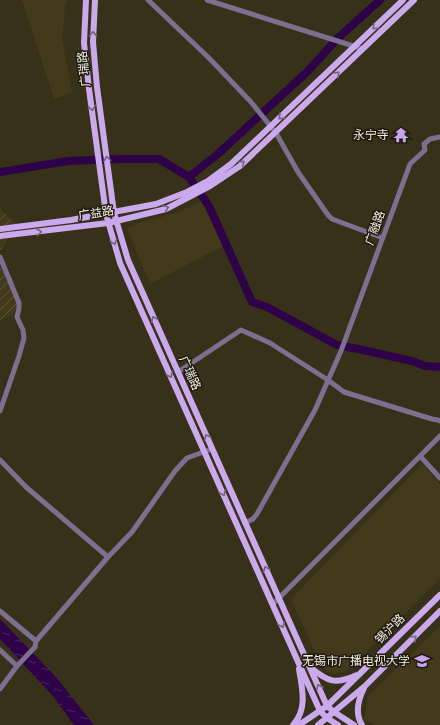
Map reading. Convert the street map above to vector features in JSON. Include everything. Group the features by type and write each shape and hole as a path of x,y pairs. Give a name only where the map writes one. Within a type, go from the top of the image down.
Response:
{"main road":[{"name":"广瑞路","path":"86,0 84,43 106,214 120,263 320,710 327,718 338,725"},
{"path":"209,183 231,164 403,0"},
{"path":"189,194 240,166 414,0"},
{"name":"广瑞路","path":"96,1 92,42 114,213 128,260 327,706 354,725"},
{"name":"广益路","path":"0,229 114,213 156,204 189,194"},
{"name":"广益路","path":"0,236 108,223 166,208 189,194"},
{"name":"锡沪路","path":"299,725 327,706 440,595"},
{"name":"锡沪路","path":"318,725 365,686 440,611"},
{"path":"293,725 298,720 303,705 297,660"},
{"path":"308,665 322,676 336,682 361,674"},
{"path":"362,725 360,722 358,708 361,694 365,686"}],"street":[{"path":"148,0 209,58 251,102 276,132 298,172 332,219 383,238"},
{"path":"207,0 363,49"},
{"name":"广融路","path":"328,380 345,342 410,164 425,150 424,144 430,139 440,136"},
{"path":"0,257 19,303 20,308 17,317 23,330 24,338 0,411"},
{"path":"178,372 241,330 270,343 344,392 440,421"},
{"path":"245,523 253,519 257,514 315,410 328,380"},
{"path":"273,604 440,436"},
{"path":"0,689 17,666 35,647 36,641 108,557 132,532 175,471 187,458 212,449"},
{"path":"420,456 440,478"},
{"path":"0,460 15,476 108,557"},
{"path":"0,611 36,641"},
{"path":"0,650 17,666"}],"shaded area":[{"path":"22,0 67,0 62,38 72,93 54,99"},
{"path":"201,201 223,246 150,284 127,228 141,222 177,213"},
{"path":"0,209 18,225 0,251"},
{"path":"0,258 18,306 11,316 0,320"},
{"path":"422,464 440,484 440,579 347,671 336,674 327,672 318,659 291,599"},
{"name":"无锡市广播电视大学","path":"440,626 440,725 375,725 364,719 368,696"}],"water":[{"path":"0,619 56,677 94,725 74,725 52,695 0,639"}],"waterway":[{"path":"189,177 219,153 308,71 338,38 380,0"},
{"path":"0,172 68,161 159,159 189,177 209,206 252,302 267,307 337,345 412,361 425,366 440,367"}],"place":[{"name":"永宁寺","path":"401,135"},
{"name":"无锡市广播电视大学","path":"422,661"}]}
